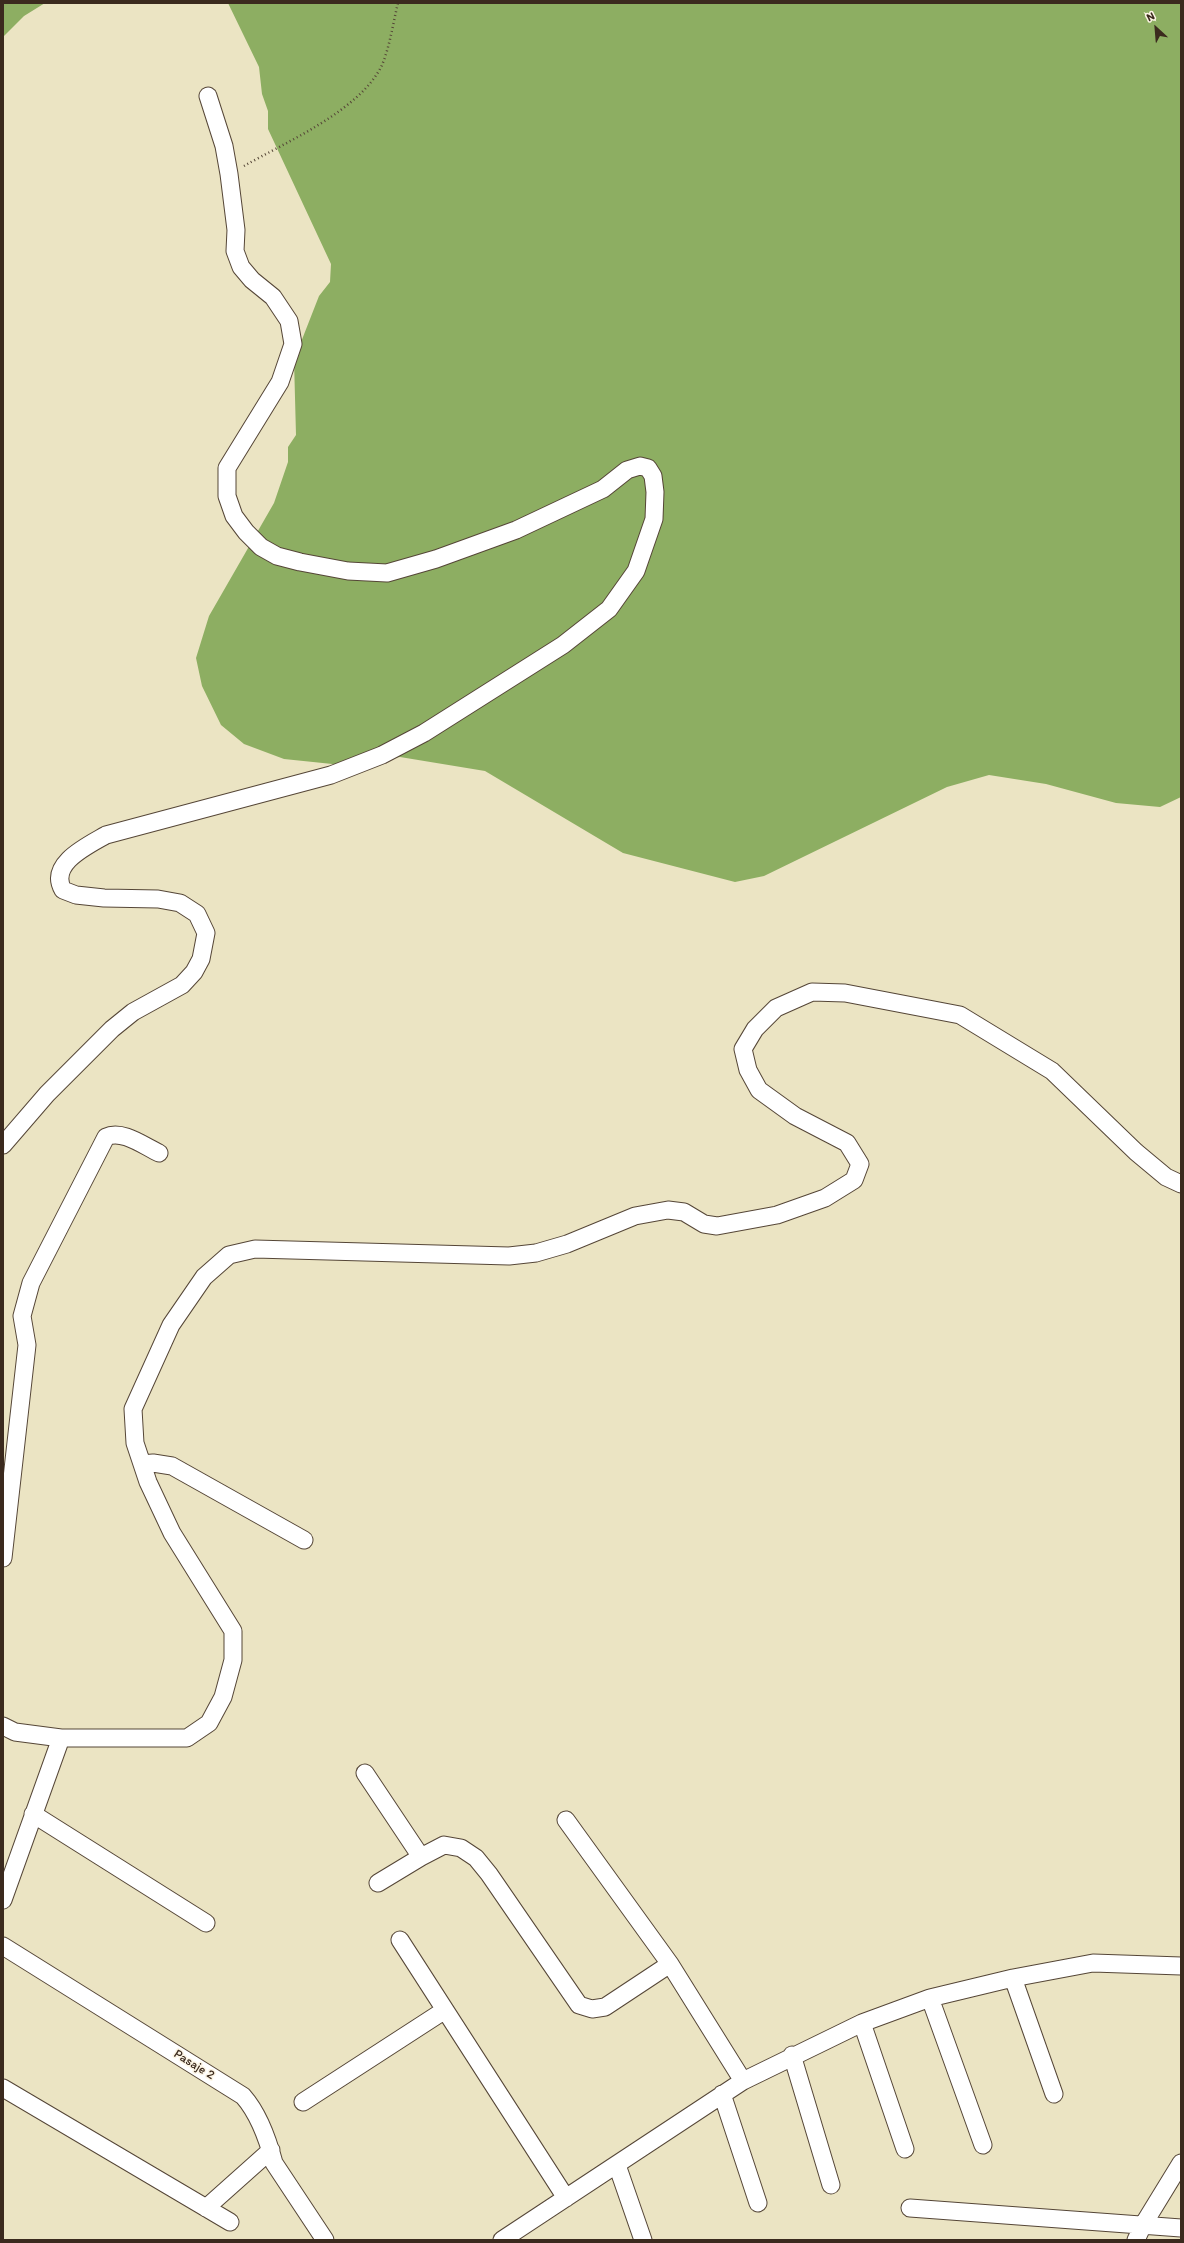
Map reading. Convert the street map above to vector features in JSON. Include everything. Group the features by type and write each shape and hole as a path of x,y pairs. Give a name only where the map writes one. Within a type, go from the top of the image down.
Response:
{"street":[{"path":"3,1145 47,1094 112,1029 133,1012 182,985 194,972 201,959 206,933 197,914 180,903 158,899 104,898 76,895 63,890 58,882 59,873 80,849 106,835 331,775 382,755 424,733 563,645 609,608 636,571 654,520 654,476 648,468 640,466 627,470 603,489 516,530 436,559 387,573 348,571 300,562 277,556 261,547 246,532 234,516 227,496 227,468 280,382 293,344 289,321 274,297 252,280 241,267 235,251 236,230 229,174 224,146 208,96"},
{"path":"3,1726 15,1732 61,1738 187,1738 209,1723 223,1697 233,1660 233,1631 172,1533 148,1482 135,1443 132,1409 171,1325 204,1277 229,1255 255,1249 509,1256 536,1253 635,1216 668,1210 684,1212 704,1224 717,1226 777,1215 825,1198 854,1180 860,1164 847,1143 795,1116 759,1090 746,1063 743,1049 755,1029 776,1008 812,992 845,993 960,1015 1052,1071 1136,1152 1166,1177 1181,1184"},
{"path":"3,1558 27,1344 22,1316 30,1283 106,1137 113,1134 122,1135 159,1154"},
{"path":"142,1464 153,1463 172,1466 304,1540"},
{"path":"3,1900 32,1814 61,1738"},
{"path":"365,1772 421,1857"},
{"path":"32,1814 206,1923"},
{"path":"566,1820 670,1964 743,2081"},
{"path":"378,1883 444,1845 461,1848 476,1858 489,1874 579,2004 592,2009 605,2007 670,1964"},
{"path":"400,1940 566,2198"},
{"name":"Pasaje 2","path":"3,1946 242,2096 251,2105 271,2150 274,2163 325,2240"},
{"path":"502,2240 743,2081 862,2023 930,1998 1013,1978 1092,1963 1181,1966"},
{"path":"1013,1978 1054,2094"},
{"path":"930,1998 983,2145"},
{"path":"302,2102 445,2010"},
{"path":"862,2023 905,2149"},
{"path":"792,2056 831,2185"},
{"path":"3,2088 230,2222"},
{"path":"722,2094 758,2203"},
{"path":"206,2208 271,2150"},
{"path":"1140,2233 1181,2163"},
{"path":"617,2165 643,2240"},
{"path":"910,2208 1140,2233 1181,2228"}],"path":[{"path":"229,174 338,112 362,92 382,65 398,3"}],"green space":[{"path":"3,3 45,3 24,16 3,37"},
{"path":"228,3 1181,3 1181,797 1160,807 1116,803 1046,784 989,775 947,787 764,876 735,882 623,853 485,771 400,757 342,765 284,759 244,744 221,725 202,686 196,658 209,616 274,503 288,462 288,447 296,435 294,360 319,296 330,282 331,264 268,129 268,111 262,94 259,67"}]}
